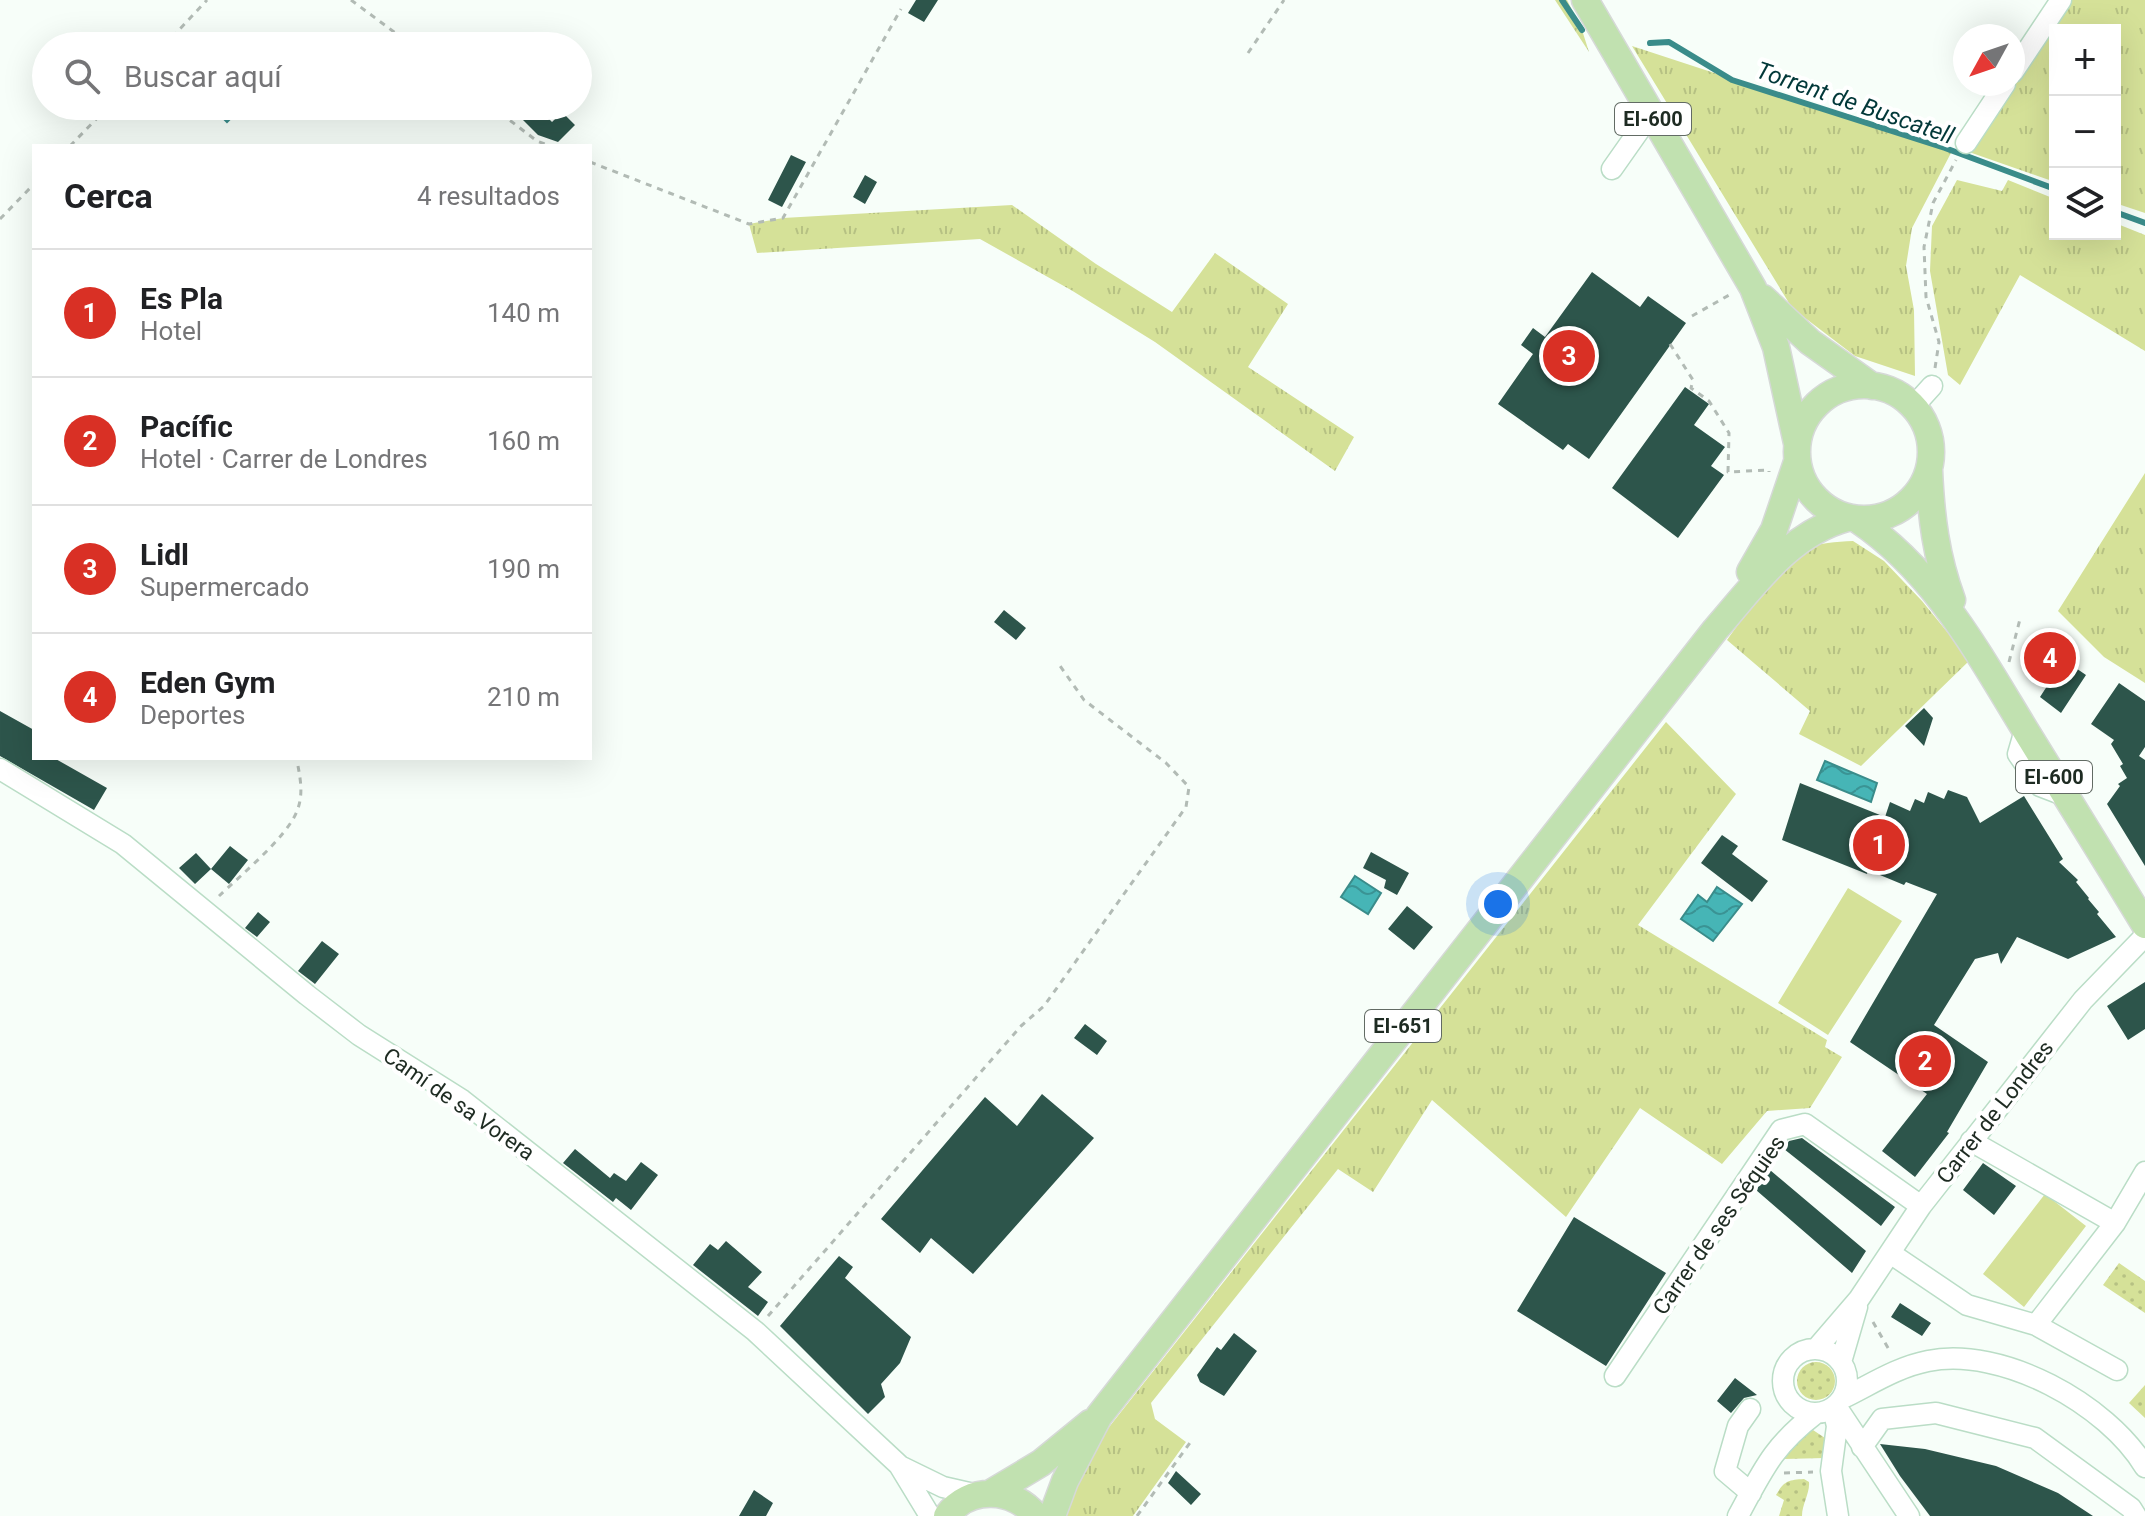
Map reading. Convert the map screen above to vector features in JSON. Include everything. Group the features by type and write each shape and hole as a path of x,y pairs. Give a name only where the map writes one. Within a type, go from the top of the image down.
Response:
{"main road":[{"name":"EI-600","path":"1585,0 1753,288 1776,347 1800,474 1814,497 1834,513 1853,519 1884,537 1905,556 1964,629 2145,925"},
{"name":"EI-600","path":"1753,288 1810,342 1872,386 1895,393 1920,416 1929,437 1930,511 1936,549 1964,629"},
{"path":"1797,452 1805,418 1823,399 1846,387 1872,386"},
{"name":"EI-651","path":"1715,630 1774,530 1797,452"},
{"path":"1853,519 1882,517 1903,508 1919,491 1929,470"},
{"name":"EI-651","path":"1052,1516 1065,1481 1099,1416 1715,630 1792,544 1824,524 1853,519"},
{"name":"EI-651","path":"947,1516 963,1500 984,1494 1041,1463 1099,1416"},
{"path":"984,1494 1019,1500 1036,1516"}],"street":[{"path":"2025,54 2061,0"},
{"path":"1966,143 1997,96"},
{"path":"1612,169 1650,115"},
{"path":"1913,407 1932,386"},
{"name":"Camí de sa Vorera","path":"0,769 123,844 307,995 359,1035 462,1100 755,1331 899,1465 930,1516"},
{"name":"Carrer de Londres","path":"1816,1349 1859,1299 1921,1206 2083,1000 2145,936"},
{"name":"Carrer de ses Séquies","path":"1615,1376 1781,1130 1805,1124 1921,1206"},
{"path":"1971,1141 2115,1223"},
{"path":"2036,1325 2115,1223 2145,1172"},
{"path":"1890,1253 1967,1305 2036,1325 2117,1370"},
{"name":"Carrer de Londres","path":"1841,1362 1859,1299"},
{"path":"1816,1349 1830,1352 1841,1362 1847,1374 1847,1386 1832,1407 1800,1410 1788,1400 1783,1377 1794,1356 1804,1350 1816,1349"},
{"path":"1773,1452 1794,1430 1901,1369 1930,1360 1981,1361 2024,1373 2072,1397 2120,1434 2145,1467"},
{"path":"1738,1516 1773,1452 1788,1400"},
{"path":"1832,1407 1909,1516"},
{"path":"1832,1407 1837,1426 1831,1471 1838,1516"},
{"path":"1750,1409 1738,1426 1725,1471 1756,1484"},
{"path":"1862,1447 1882,1419 1936,1413 2035,1438 2131,1508 2136,1516"},
{"name":"Camí de sa Vorera","path":"899,1465 943,1487 984,1494"}],"path":[{"path":"177,32 207,0"},
{"path":"351,0 394,32"},
{"path":"1248,53 1284,0"},
{"path":"592,163 749,224 783,218 901,9"},
{"path":"72,144 95,120"},
{"path":"509,120 545,144"},
{"path":"1932,386 1939,342 1926,297 1924,247 1933,203 1952,166"},
{"path":"0,219 32,186"},
{"path":"1692,316 1710,305"},
{"path":"1670,344 1693,380 1691,388 1709,401 1729,433 1728,472 1763,470"},
{"path":"1996,681 2010,660 2020,619"},
{"path":"755,1331 1021,1026 1044,1006 1186,807 1189,787 1166,763 1084,700 1058,663"},
{"path":"205,910 272,844 296,813 302,790 298,766"},
{"path":"1137,1516 1192,1440"},
{"path":"1756,1484 1831,1471"}],"green space":[{"path":"1555,0 1567,0 1589,52"},
{"path":"2070,0 2145,0 2145,213 2121,205 2121,24 2054,24"},
{"path":"2049,32 2049,180 1969,152 2006,96 2025,96 2025,68"},
{"path":"1632,46 1952,151 1912,228 1906,266 1914,310 1915,376 1855,356 1792,308"},
{"path":"1957,180 2002,191 2008,180 2049,197 2049,240 2121,240 2121,225 2145,235 2145,351 2020,275 1960,385 1948,375 1930,271 1932,226"},
{"path":"1012,205 1172,312 1215,253 1288,304 1248,367 1354,437 1335,471 1155,342 980,239 757,253 749,224 783,218"},
{"path":"2145,473 2145,683 2104,657 2058,611"},
{"path":"1853,541 1884,561 1922,601 1970,660 1861,766 1799,734 1810,711 1727,640 1763,591 1794,557 1816,545"},
{"path":"1666,722 1736,794 1638,925 1827,1040 1825,1047 1842,1057 1810,1108 1767,1111 1722,1164 1640,1108 1566,1217 1432,1100 1373,1192 1338,1169 1151,1403 1155,1419 1186,1442 1133,1516 1066,1516 1067,1507 1102,1436"},
{"path":"1848,888 1902,921 1828,1035 1778,1003"},
{"path":"2045,1194 2086,1226 2024,1307 1983,1274"},
{"path":"2119,1263 2145,1281 2145,1313 2103,1285"},
{"path":"1816,1362 1829,1368 1835,1381 1829,1394 1816,1400 1803,1394 1797,1381 1803,1368"},
{"path":"2145,1385 2145,1418 2129,1403"},
{"path":"1813,1430 1828,1440 1825,1458 1784,1459 1796,1442"},
{"path":"1804,1479 1809,1486 1802,1516 1779,1516 1784,1500 1776,1495 1779,1490 1787,1482"}],"water":[{"path":"1825,761 1877,783 1871,802 1817,780"},
{"path":"1355,876 1381,893 1368,914 1341,897"},
{"path":"1717,887 1742,904 1713,941 1681,919 1698,895 1707,902"}],"building":[{"path":"916,0 938,0 924,22 908,13"},
{"path":"523,120 570,120 575,125 558,142 538,135"},
{"path":"791,155 806,162 782,207 768,200"},
{"path":"865,175 877,182 865,204 853,197"},
{"path":"1592,272 1640,307 1648,296 1686,323 1589,459 1568,444 1563,450 1498,404 1533,354 1521,345 1533,328 1545,337"},
{"path":"1685,387 1709,404 1694,425 1725,447 1711,466 1724,475 1678,538 1612,488"},
{"path":"1004,610 1026,628 1016,640 994,622"},
{"path":"2046,639 2068,653 2064,660 2086,675 2061,713 2040,697 2051,680 2041,673 2044,668 2032,660"},
{"path":"2119,683 2145,701 2145,747 2139,756 2145,760 2145,866 2107,804 2120,786 2118,784 2127,778 2111,744 2114,740 2091,724"},
{"path":"1924,708 1933,718 1924,746 1905,726"},
{"path":"0,711 32,729 32,760 58,760 107,788 94,810 0,756"},
{"path":"1800,783 1885,817 1890,802 1910,811 1915,799 1924,803 1928,792 1944,799 1948,790 1967,797 1980,823 2024,796 2063,859 2059,862 2078,880 2076,882 2099,912 2097,914 2116,937 2068,959 2017,937 2001,964 1998,953 1975,959 1934,1025 1988,1062 1949,1133 1915,1177 1882,1151 1927,1094 1850,1042 1937,894 1868,870 1867,874 1782,840"},
{"path":"1722,835 1738,846 1732,854 1768,881 1752,902 1701,863"},
{"path":"230,846 248,860 229,884 211,869"},
{"path":"1371,852 1409,873 1397,895 1384,888 1386,880 1363,868"},
{"path":"196,853 211,869 195,884 179,868"},
{"path":"1407,906 1433,927 1414,950 1388,929"},
{"path":"258,912 270,922 257,937 245,928"},
{"path":"322,941 339,954 315,984 298,971"},
{"path":"2145,982 2145,1029 2128,1040 2107,1006"},
{"path":"1085,1024 1107,1041 1097,1055 1074,1038"},
{"path":"1042,1094 1094,1138 973,1274 931,1238 920,1253 881,1219 985,1097 1017,1126"},
{"path":"1802,1138 1895,1207 1881,1226 1784,1149 1789,1141"},
{"path":"575,1149 610,1178 614,1173 626,1181 641,1162 658,1175 631,1210 616,1198 613,1202 563,1163"},
{"path":"1983,1163 2016,1186 1994,1215 1963,1190"},
{"path":"1770,1170 1866,1251 1852,1273 1756,1190"},
{"path":"1574,1217 1666,1273 1606,1366 1517,1311"},
{"path":"726,1241 762,1272 748,1287 768,1302 758,1316 693,1265 710,1244 718,1250"},
{"path":"839,1256 853,1267 845,1278 911,1337 900,1363 881,1384 885,1397 868,1414 780,1326"},
{"path":"1900,1303 1931,1323 1922,1336 1891,1317"},
{"path":"1234,1333 1257,1351 1224,1396 1200,1382 1197,1375 1217,1347 1221,1350"},
{"path":"1735,1378 1757,1395 1744,1398 1731,1413 1717,1401"},
{"path":"1880,1444 1925,1449 1996,1466 2058,1493 2093,1516 1930,1516"},
{"path":"1176,1471 1201,1494 1191,1505 1168,1483"},
{"path":"754,1490 773,1503 766,1516 739,1516"}],"waterway":[{"name":"Torrent de Buscatell","path":"1562,0 1582,30"},
{"name":"Torrent de Buscatell","path":"1650,43 1669,42 1732,80 1945,148 2049,187"},
{"name":"Torrent de Buscatell","path":"2121,214 2145,223"}],"place":[{"name":"Lidl","path":"1569,356"},
{"name":"Eden Gym","path":"2050,658"},
{"name":"Es Pla","path":"1879,845"},
{"name":"Pacífic","path":"1925,1061"}]}
